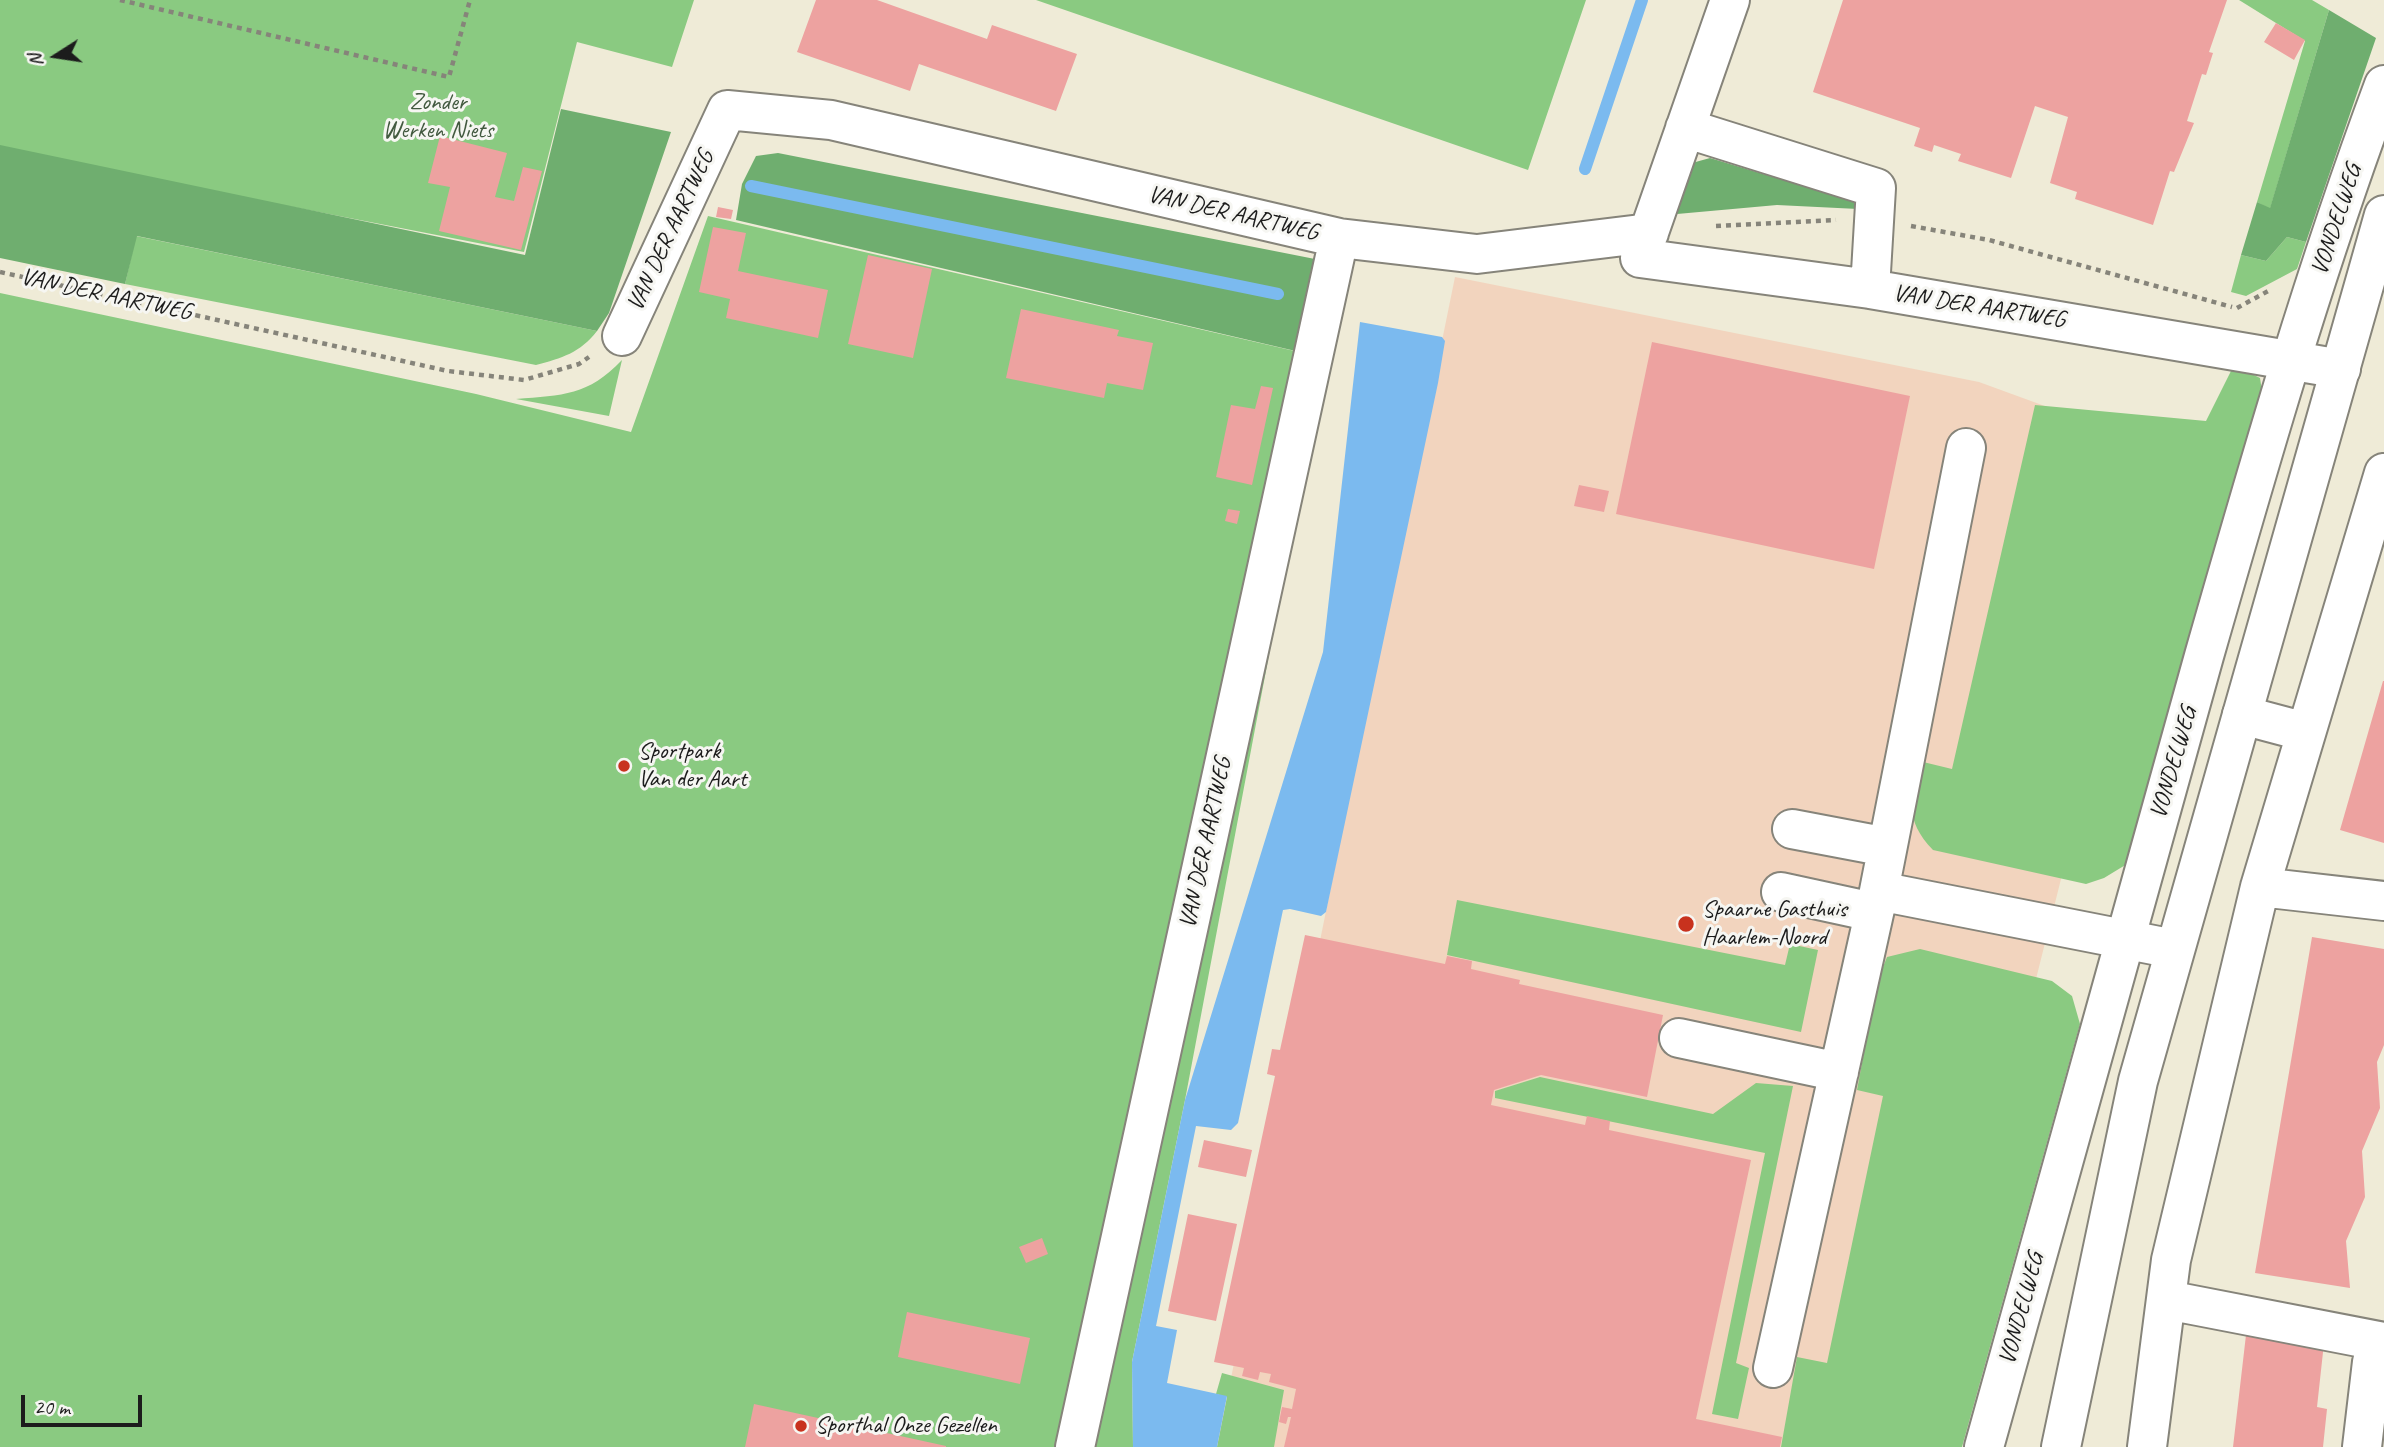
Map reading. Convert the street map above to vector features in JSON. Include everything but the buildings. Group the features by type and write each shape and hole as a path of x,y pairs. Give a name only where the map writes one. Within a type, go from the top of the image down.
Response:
{"main road":[{"name":"VAN DER AARTWEG","path":"1730,0 1640,258 1870,289 2342,369"},
{"name":"VONDELWEG","path":"1984,1447 2123,938 2291,360 2341,200 2384,85"},
{"name":"VAN DER AARTWEG","path":"622,336 727,110 831,120 1339,238 1477,254 1649,233"},
{"path":"1685,128 1876,188 1870,289"},
{"name":"VONDELWEG","path":"2062,1447 2138,1081 2384,215"},
{"name":"VAN DER AARTWEG","path":"1075,1447 1339,238"},
{"path":"1773,1368 1876,901 1966,449"},
{"path":"2147,1447 2171,1260 2260,887 2384,473"},
{"path":"2242,715 2306,732"},
{"path":"1792,829 1887,847"},
{"path":"2260,887 2384,901"},
{"path":"1781,892 1876,901 2123,938 2174,949"},
{"path":"1679,1038 1839,1072"},
{"path":"2167,1300 2384,1342 2372,1362 2362,1447"}],"path":[{"path":"120,0 449,77 470,0"},
{"path":"1713,226 1847,220 1918,226 1989,240 2237,309 2281,284"},
{"name":"VAN DER AARTWEG","path":"0,272 448,371 524,380 579,364 622,336"}],"shaded area":[{"name":"Spaarne Gasthuis Haarlem-Noord","path":"1455,277 1979,382 2168,451 1919,1447 1217,1447"}],"green space":[{"name":"Zonder Werken Niets","path":"0,0 694,0 672,67 577,42 524,252 0,150"},
{"path":"1036,0 1586,0 1528,170"},
{"path":"2239,0 2312,0 2329,10 2270,209 2257,202 2305,41"},
{"path":"2329,10 2376,38 2306,242 2287,237 2266,261 2241,255 2257,202 2270,208"},
{"path":"561,109 671,132 609,313 597,331 137,236 125,284 0,258 0,145 525,255"},
{"path":"778,153 1320,260 1304,353 736,220 742,184 756,156"},
{"path":"1710,158 1853,201 1858,209 1777,205 1677,214 1692,163"},
{"name":"Sportpark Van der Aart","path":"708,216 1325,358 1185,1100 1132,1362 1133,1447 0,1447 0,293 476,394 631,432"},
{"path":"136,236 597,331 584,345 570,354 536,365 125,284"},
{"path":"2287,237 2306,242 2297,269 2246,296 2231,292 2241,255 2266,261"},
{"path":"622,360 609,416 516,399 574,392 598,381"},
{"path":"2234,365 2260,378 2264,404 2127,864 2104,878 2086,884 1933,850 1917,828 1912,808 1919,761 1952,769 2035,405 2206,421"},
{"path":"1457,900 1785,965 1790,944 1818,950 1801,1032 1447,955"},
{"path":"1920,949 2052,981 2072,996 2080,1024 1962,1447 1781,1447 1797,1357 1827,1363 1883,1096 1857,1090 1877,982 1887,957"},
{"path":"1540,1077 1713,1114 1756,1083 1793,1086 1736,1363 1749,1368 1738,1419 1712,1414 1765,1153 1495,1098 1495,1091"},
{"path":"1222,1373 1284,1390 1274,1447 1217,1447 1227,1397 1216,1394"}],"water":[{"path":"1360,322 1442,337 1445,341 1438,383 1326,912 1321,916 1283,910 1238,1123 1231,1130 1196,1126 1156,1326 1177,1330 1167,1383 1227,1396 1217,1447 1133,1447 1132,1362 1185,1100 1323,652"}],"waterway":[{"path":"1585,169 1642,0"},
{"path":"751,186 1278,294"}],"place":[{"name":"Sportpark Van der Aart","path":"624,766"},
{"name":"Spaarne Gasthuis Haarlem-Noord","path":"1686,924"},
{"name":"Sporthal Onze Gezellen","path":"801,1426"}]}
